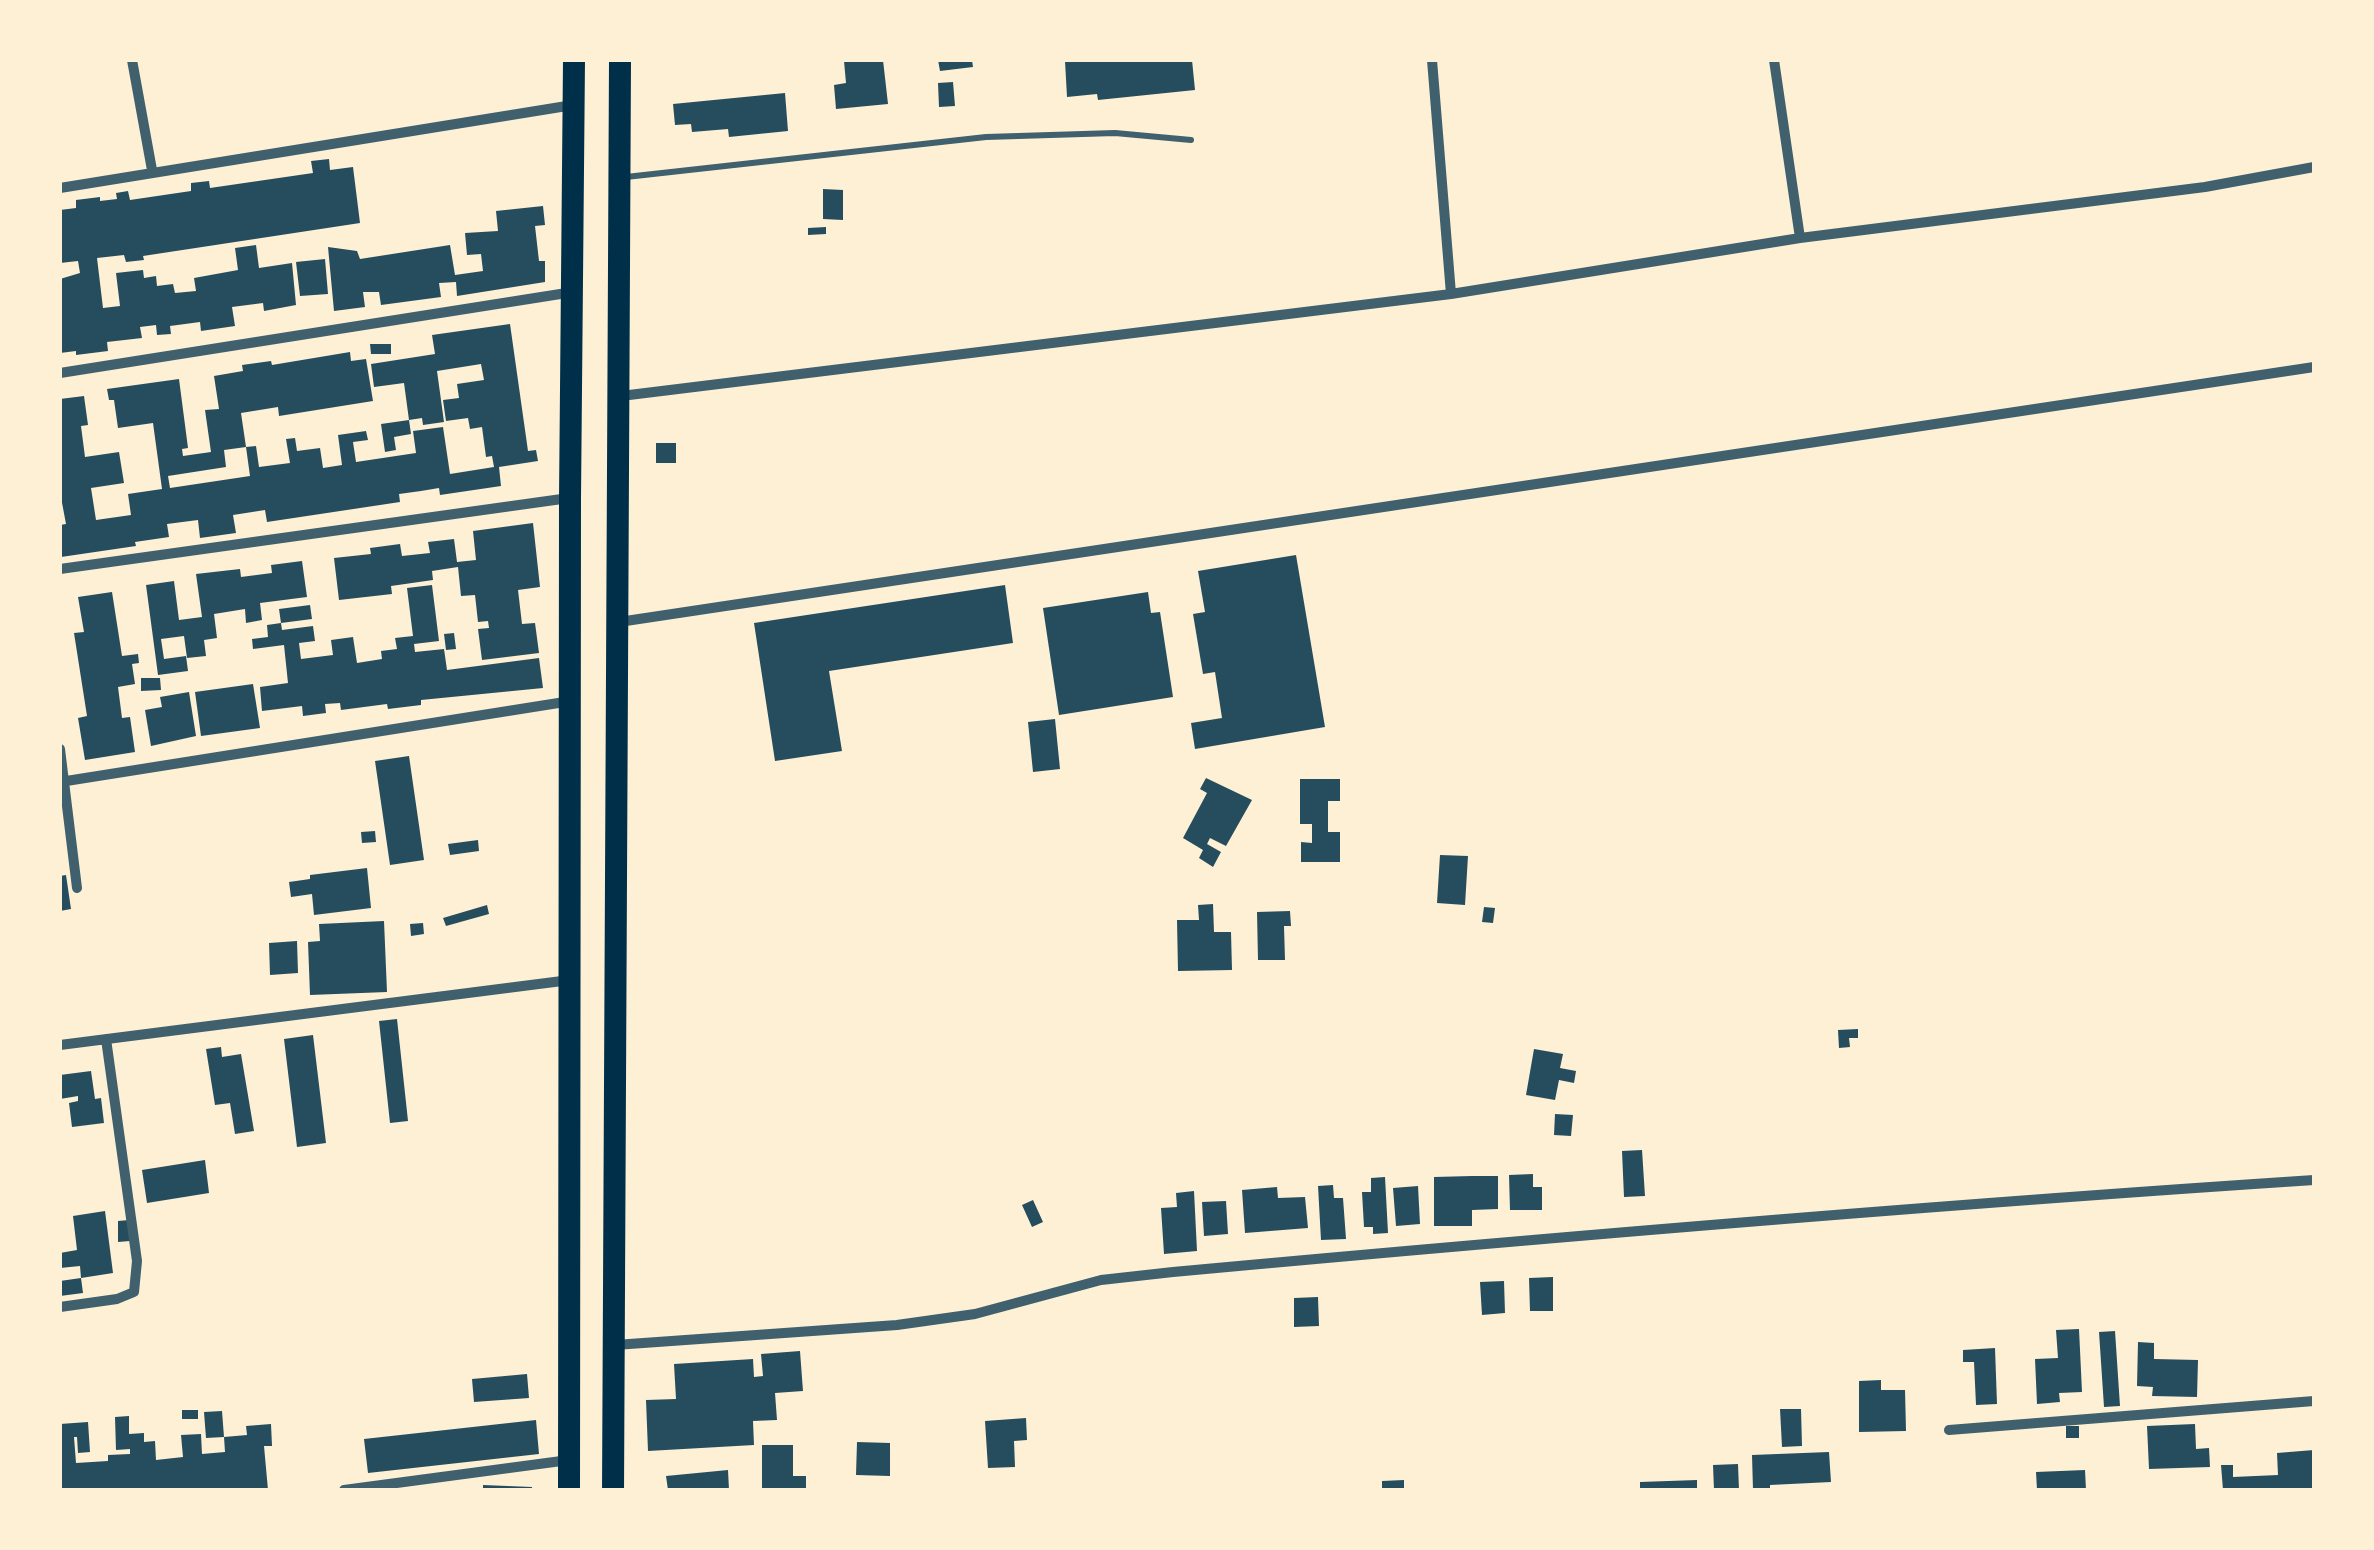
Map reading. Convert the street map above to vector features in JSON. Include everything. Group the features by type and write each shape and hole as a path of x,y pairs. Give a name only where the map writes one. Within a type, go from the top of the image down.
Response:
{"highway":[{"path":"569,1490 574,60"},
{"path":"613,1490 620,60"}],"street":[{"path":"132,60 152,170"},
{"path":"1432,60 1450,294"},
{"path":"1774,60 1800,238"},
{"path":"60,188 574,104"},
{"path":"620,396 1450,294 1800,238 2205,187 2314,168"},
{"path":"60,373 573,292"},
{"path":"619,622 2314,368"},
{"path":"60,569 570,498"},
{"path":"63,781 572,701"},
{"path":"60,749 77,888"},
{"path":"60,1046 571,980"},
{"path":"60,1307 117,1299 134,1292 138,1261 106,1039"},
{"path":"612,1346 897,1325 975,1314 1101,1280 1173,1272 1644,1228 2314,1180"},
{"path":"1949,1430 2314,1401"},
{"path":"344,1490 569,1460"}],"lane":[{"path":"620,178 986,137 1115,133 1191,140"}],"building":[{"path":"883,60 888,104 836,109 834,85 846,83 844,61"},
{"path":"938,60 972,60 973,67 940,71"},
{"path":"1192,60 1195,90 1098,100 1097,94 1067,97 1065,61"},
{"path":"953,82 955,106 939,107 938,83"},
{"path":"785,93 788,131 729,137 728,129 692,132 691,124 675,125 673,104"},
{"path":"329,159 330,170 353,167 360,223 143,256 144,260 126,262 124,255 97,258 103,308 120,306 116,273 143,270 144,278 156,276 157,286 173,284 175,293 196,291 194,278 238,270 235,248 256,245 259,268 292,263 296,305 264,311 263,303 232,307 235,326 201,331 200,322 170,326 171,334 157,335 156,325 140,327 142,338 107,342 108,351 60,353 60,279 80,273 78,261 60,263 60,210 76,208 76,200 117,199 116,193 128,191 130,200 191,191 191,183 209,181 210,188 313,173 311,161"},
{"path":"823,189 843,190 843,220 823,219"},
{"path":"543,206 545,225 535,226 539,261 545,261 545,282 457,296 456,282 439,283 441,297 381,305 379,292 363,292 365,307 334,311 328,247 357,251 360,259 450,245 455,275 483,271 481,254 467,255 465,233 498,231 496,211"},
{"path":"826,227 826,234 808,235 808,228"},
{"path":"325,259 328,294 300,296 296,262"},
{"path":"510,324 528,451 536,450 538,461 499,467 501,486 440,495 439,488 399,494 400,502 267,522 265,510 233,515 236,533 200,538 198,520 167,524 169,537 61,557 60,525 66,524 60,492 60,399 84,396 88,425 81,426 85,457 119,452 124,483 91,488 96,520 131,515 128,494 162,489 153,423 118,428 114,400 109,400 107,389 179,379 188,448 182,449 183,456 211,452 205,410 219,409 214,376 243,371 242,365 271,361 272,365 350,352 351,361 366,359 373,401 279,416 278,407 241,413 246,447 256,446 259,467 290,463 286,439 295,438 297,451 320,448 323,468 342,465 338,435 366,431 368,440 353,442 356,462 416,453 413,431 443,427 450,474 494,467 492,456 486,457 482,427 470,429 468,418 446,421 443,400 459,398 457,384 484,380 481,364 437,371 444,422 423,425 422,418 409,420 404,383 374,387 371,364 435,354 432,335","holes":["246,447 250,476 170,488 168,476 226,467 224,450"]},
{"path":"370,344 391,344 391,354 371,354"},
{"path":"409,420 411,434 394,437 396,450 385,452 381,424"},
{"path":"656,443 676,443 676,463 656,463"},
{"path":"533,523 540,587 518,590 522,624 535,623 539,653 482,660 478,629 489,628 488,621 478,622 475,595 461,596 458,567 432,571 433,580 391,586 392,594 339,600 334,558 371,554 370,548 400,544 402,556 430,553 428,542 454,539 457,562 476,560 473,531"},
{"path":"1296,555 1325,727 1195,749 1191,723 1222,718 1215,672 1203,674 1193,614 1205,612 1198,571"},
{"path":"302,561 307,597 260,603 262,620 246,623 245,609 214,614 217,638 204,640 206,656 187,658 184,636 161,639 164,659 186,656 188,671 158,675 146,585 174,581 179,620 202,617 196,574 240,569 241,577 272,573 271,565"},
{"path":"432,585 439,641 414,644 415,652 444,649 447,670 539,658 543,688 421,700 421,705 388,709 387,704 341,710 340,703 325,704 326,713 303,716 302,706 262,711 260,687 288,683 284,645 253,649 252,639 268,637 267,625 281,623 282,630 313,626 315,641 299,643 301,659 333,655 331,640 353,637 357,663 382,659 381,651 397,649 395,638 413,636 407,588"},
{"path":"1005,585 1013,643 829,671 842,751 775,761 754,623"},
{"path":"112,592 122,656 138,654 139,663 132,664 135,684 118,687 122,718 130,717 135,752 85,760 78,718 87,716 74,633 84,632 78,597"},
{"path":"1148,592 1151,613 1160,612 1173,697 1059,715 1043,608"},
{"path":"310,605 312,619 281,623 279,609"},
{"path":"454,633 456,649 446,650 444,634"},
{"path":"141,678 160,678 161,690 141,691"},
{"path":"253,684 260,728 201,736 195,692"},
{"path":"189,692 196,736 151,746 145,710 162,707 160,697"},
{"path":"1055,719 1060,769 1033,772 1028,722"},
{"path":"409,756 424,860 390,865 375,761"},
{"path":"1206,778 1252,800 1226,846 1210,838 1207,844 1221,852 1213,867 1199,858 1203,850 1183,838 1207,793 1200,789"},
{"path":"1300,779 1340,779 1340,801 1328,801 1328,832 1340,832 1340,862 1301,862 1301,842 1312,843 1312,824 1300,824"},
{"path":"375,831 376,842 362,843 361,832"},
{"path":"478,840 479,851 450,855 448,844"},
{"path":"1440,855 1468,856 1465,905 1437,903"},
{"path":"367,868 371,908 314,915 312,894 291,897 289,882 310,879 310,875"},
{"path":"66,875 71,909 60,911 60,876"},
{"path":"1213,904 1214,932 1231,932 1232,970 1178,971 1177,920 1199,920 1198,905"},
{"path":"487,905 489,914 446,926 443,918"},
{"path":"1484,907 1495,908 1493,923 1482,922"},
{"path":"1290,911 1291,926 1284,926 1285,960 1258,960 1257,912"},
{"path":"384,921 387,992 310,995 308,942 320,941 319,924"},
{"path":"423,923 424,934 411,936 410,924"},
{"path":"297,941 298,973 270,975 269,943"},
{"path":"397,1019 408,1121 390,1123 379,1021"},
{"path":"1858,1029 1858,1038 1849,1038 1850,1047 1839,1048 1838,1030"},
{"path":"313,1035 326,1143 297,1147 284,1039"},
{"path":"221,1047 222,1057 241,1054 254,1131 235,1134 230,1103 215,1105 206,1049"},
{"path":"1534,1049 1563,1054 1560,1068 1576,1071 1574,1083 1559,1080 1555,1100 1526,1095"},
{"path":"91,1071 95,1099 101,1098 104,1123 72,1127 69,1103 78,1101 78,1096 60,1099 60,1075"},
{"path":"1555,1114 1573,1115 1571,1136 1554,1135"},
{"path":"1642,1150 1645,1196 1624,1197 1622,1151"},
{"path":"205,1160 209,1193 147,1203 142,1170"},
{"path":"1533,1174 1533,1187 1542,1187 1542,1210 1510,1210 1509,1175"},
{"path":"1498,1176 1498,1209 1472,1210 1472,1226 1434,1226 1434,1177"},
{"path":"1385,1177 1388,1233 1373,1234 1373,1227 1364,1227 1362,1192 1371,1192 1371,1178"},
{"path":"1333,1185 1334,1198 1343,1198 1346,1239 1321,1240 1318,1186"},
{"path":"1418,1186 1420,1224 1396,1226 1393,1188"},
{"path":"1277,1187 1278,1198 1305,1197 1308,1228 1245,1233 1242,1190"},
{"path":"1194,1191 1197,1251 1164,1254 1161,1208 1177,1207 1176,1193"},
{"path":"1033,1200 1043,1222 1032,1227 1022,1205"},
{"path":"1226,1201 1228,1234 1204,1236 1202,1202"},
{"path":"105,1211 113,1273 81,1278 80,1266 60,1268 60,1253 77,1250 73,1216"},
{"path":"129,1220 130,1241 118,1242 118,1221"},
{"path":"1553,1277 1553,1311 1530,1311 1529,1278"},
{"path":"81,1278 83,1293 60,1296 60,1281"},
{"path":"1504,1281 1505,1313 1482,1315 1480,1282"},
{"path":"1318,1297 1319,1326 1294,1327 1294,1298"},
{"path":"2079,1329 2082,1392 2059,1393 2060,1402 2037,1404 2035,1359 2058,1358 2056,1330"},
{"path":"2115,1331 2120,1406 2104,1407 2099,1332"},
{"path":"2138,1342 2154,1343 2154,1359 2198,1360 2197,1397 2152,1396 2153,1387 2137,1386"},
{"path":"1995,1348 1997,1404 1976,1405 1974,1362 1963,1362 1963,1350"},
{"path":"800,1351 803,1391 775,1393 777,1420 753,1421 754,1445 648,1451 646,1400 676,1399 674,1364 753,1359 754,1377 763,1376 761,1354"},
{"path":"527,1374 529,1398 474,1402 472,1379"},
{"path":"1881,1380 1881,1390 1905,1390 1906,1431 1859,1432 1859,1381"},
{"path":"1780,1409 1801,1409 1802,1446 1782,1447"},
{"path":"182,1410 198,1410 198,1419 182,1419"},
{"path":"222,1411 224,1437 206,1438 204,1412"},
{"path":"129,1416 129,1434 144,1433 144,1442 155,1441 156,1460 183,1457 181,1435 201,1434 202,1454 225,1452 224,1437 247,1435 246,1426 271,1424 272,1446 264,1446 268,1490 60,1490 60,1424 88,1422 90,1452 78,1453 74,1437 76,1463 108,1461 108,1455 130,1454 130,1449 116,1450 115,1417"},
{"path":"1026,1418 1027,1440 1014,1441 1015,1467 988,1468 985,1421"},
{"path":"536,1420 539,1454 368,1473 364,1439"},
{"path":"2195,1424 2196,1449 2209,1448 2210,1467 2149,1469 2147,1426"},
{"path":"2066,1426 2079,1426 2079,1438 2066,1438"},
{"path":"857,1442 890,1443 890,1476 856,1475"},
{"path":"762,1445 793,1445 793,1476 806,1476 806,1490 762,1490"},
{"path":"2314,1450 2314,1490 2223,1490 2221,1465 2233,1465 2233,1477 2278,1475 2277,1453"},
{"path":"1829,1452 1831,1482 1770,1485 1770,1490 1753,1490 1752,1455"},
{"path":"1738,1464 1739,1490 1714,1490 1713,1465"},
{"path":"728,1470 729,1490 668,1490 666,1476"},
{"path":"2085,1470 2086,1490 2037,1490 2036,1472"},
{"path":"1404,1480 1404,1490 1382,1490 1382,1481"},
{"path":"1697,1480 1697,1490 1640,1490 1640,1482"},
{"path":"483,1485 532,1487 532,1490 483,1490"}]}
